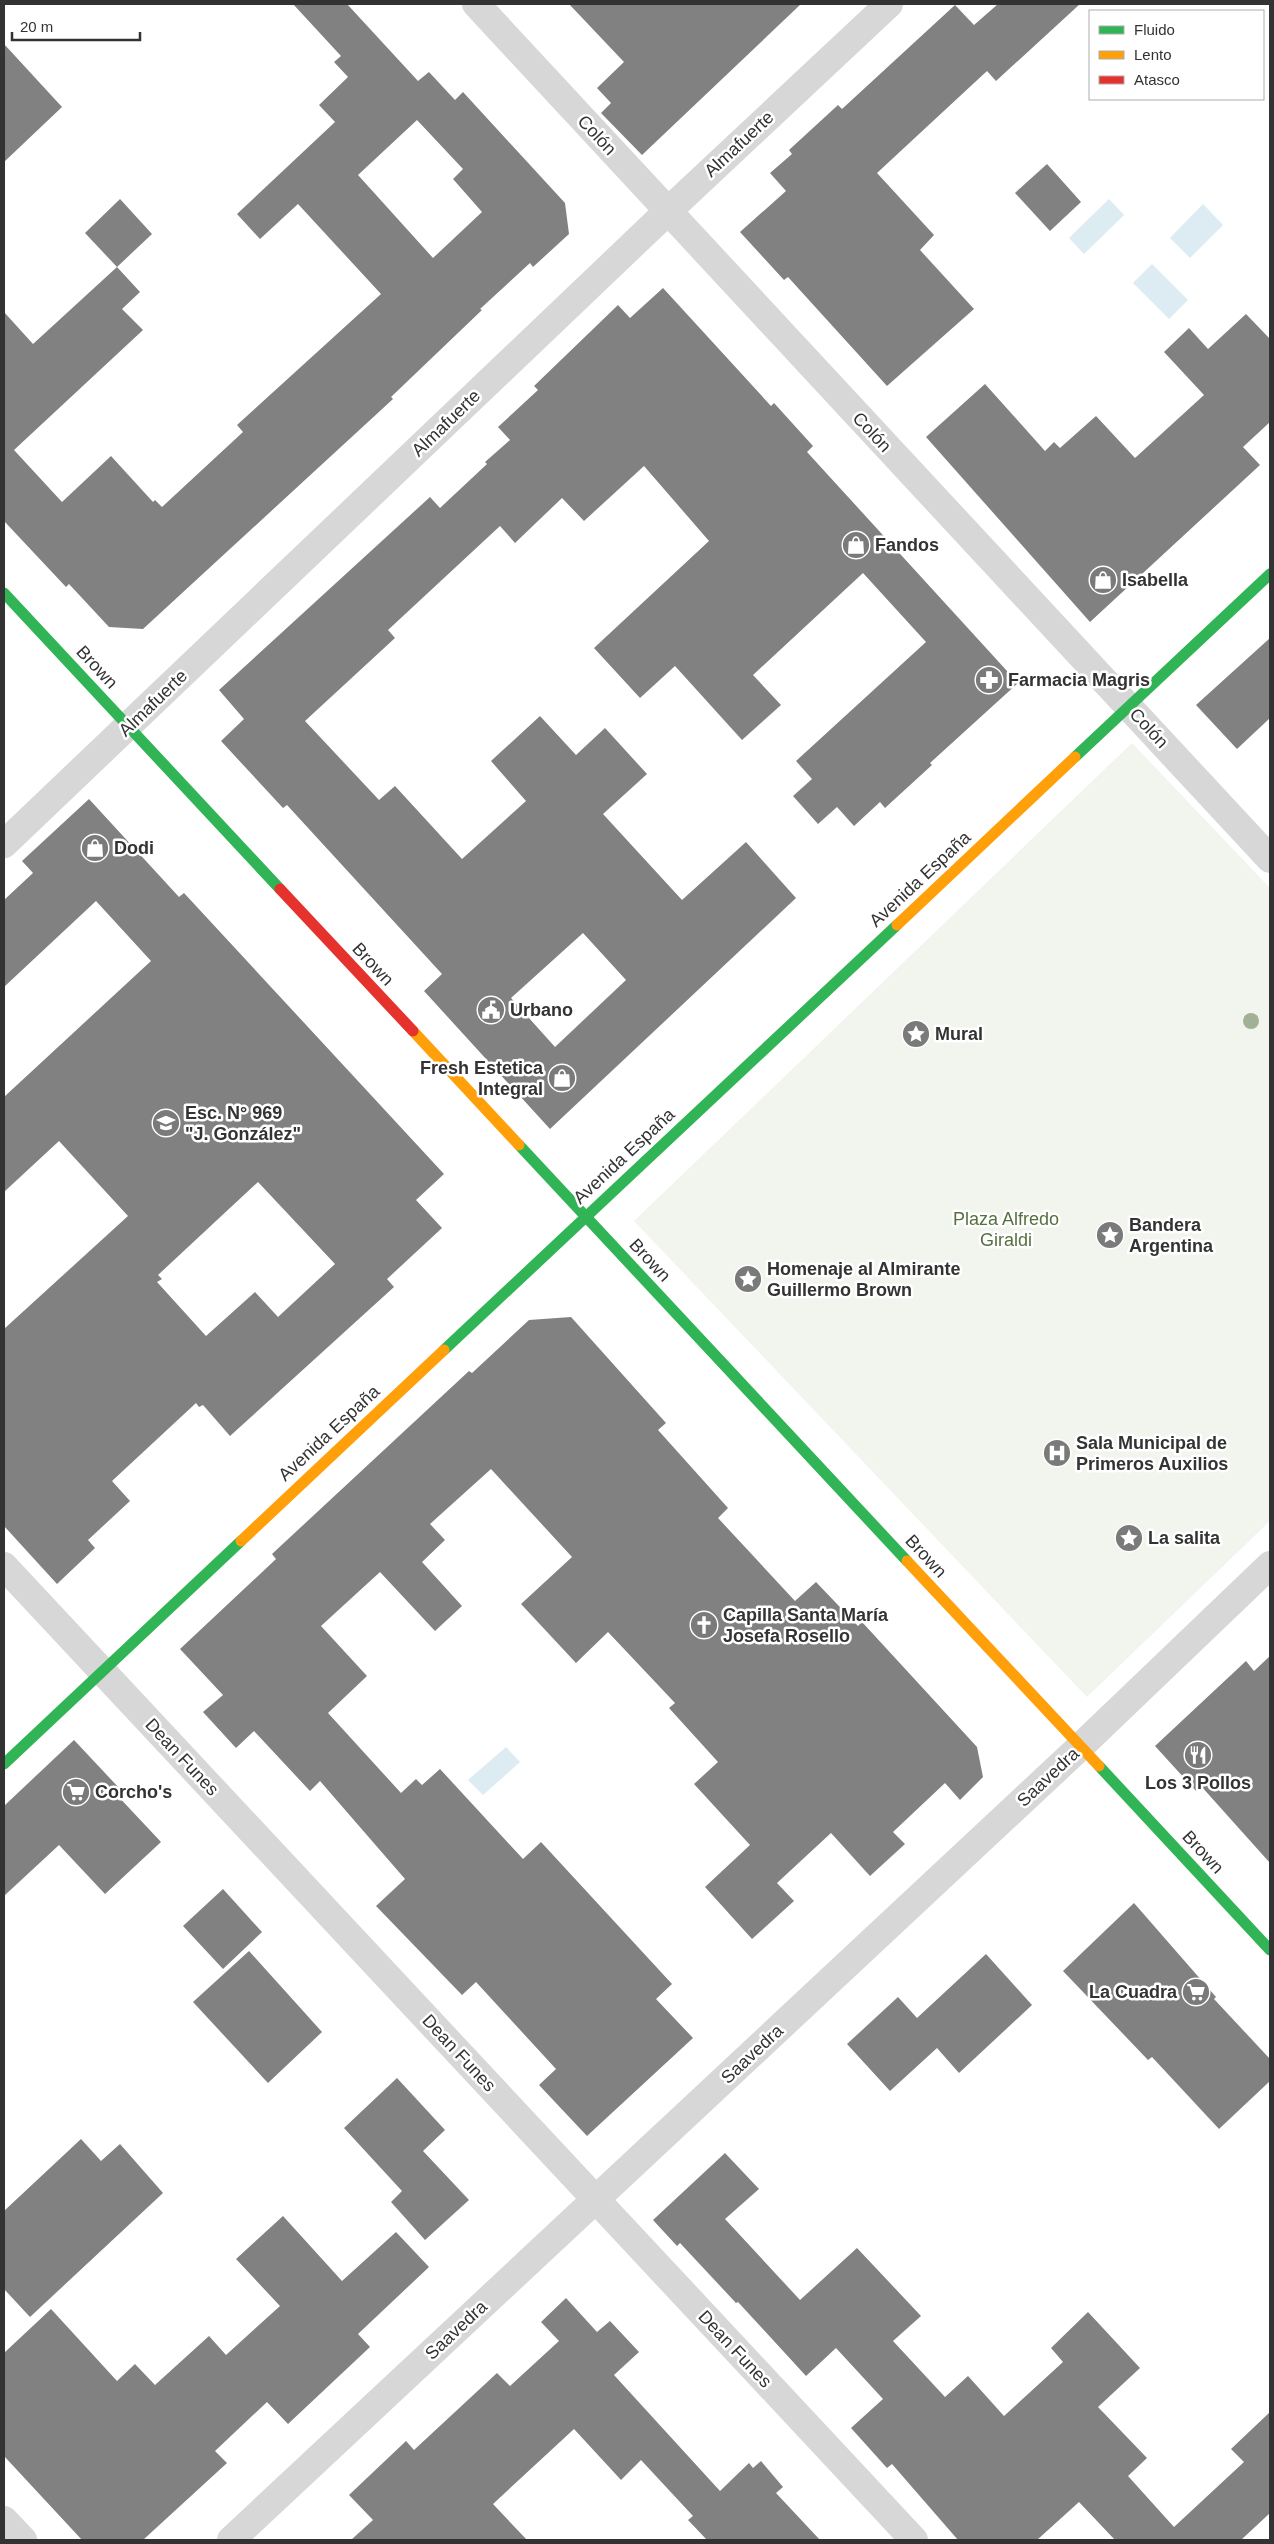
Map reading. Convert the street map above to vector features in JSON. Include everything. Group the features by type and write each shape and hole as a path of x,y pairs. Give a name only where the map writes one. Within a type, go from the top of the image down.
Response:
{"street":[{"name":"Colón","path":"476,4 667,212 1270,859"},
{"name":"Almafuerte","path":"4,844 667,212 889,4"},
{"name":"Avenida España","path":"4,1764 1270,574"},
{"name":"Brown","path":"4,594 1270,1950"},
{"name":"Saavedra","path":"231,2540 1080,1746 1270,1565"},
{"name":"Dean Funes","path":"4,1566 914,2540"},
{"path":"4,2520 23,2540"}],"green space":[{"name":"Plaza Alfredo Giraldi","path":"1132,743 1270,888 1270,1521 1087,1697 634,1221"}],"shaded area":[{"path":"1109,199 1124,215 1084,254 1069,238"},
{"path":"1203,204 1223,225 1190,258 1170,238"},
{"path":"1152,264 1188,300 1169,319 1133,283"},
{"path":"506,1747 520,1762 483,1795 468,1780"}],"building":[{"path":"293,4 347,4 418,81 429,72 455,100 463,92 565,203 569,234 533,267 530,263 480,309 482,310 391,397 393,399 143,629 109,627 69,584 66,587 4,521 4,312 33,344 117,267 140,292 122,309 143,330 14,450 62,502 111,456 153,502 155,500 162,507 243,432 237,425 381,294 298,204 260,239 237,214 335,122 319,105 348,77 334,62 341,56","holes":["417,120 463,169 453,179 482,212 433,258 358,175"]},
{"path":"569,4 801,4 642,155 601,113 611,103 597,88 624,62"},
{"path":"998,4 1080,4 996,81 987,71 877,173 934,235 920,250 974,309 887,386 788,277 784,280 740,232 786,191 770,173 792,154 789,150 838,105 842,109 955,5 974,25"},
{"path":"4,44 62,107 4,162"},
{"path":"1047,164 1081,202 1050,231 1015,193"},
{"path":"120,199 152,234 117,267 85,233"},
{"path":"663,288 771,406 774,403 813,446 807,452 1018,683 930,763 932,765 885,808 880,802 854,826 837,807 818,824 793,796 812,779 796,761 926,642 863,573 753,675 781,705 742,740 675,666 640,698 594,648 709,541 644,466 584,521 562,498 515,543 500,526 388,630 395,638 305,721 379,800 395,786 462,859 526,801 491,761 540,716 576,755 605,728 647,774 603,814 682,900 746,842 796,898 550,1129 424,991 442,974 287,805 283,808 221,741 244,719 219,690 430,497 440,508 487,464 485,462 510,440 498,427 538,390 534,386 618,305 630,318","holes":["583,933 626,980 555,1047 511,998"]},
{"path":"1246,314 1270,339 1270,422 1243,447 1260,465 1090,622 926,437 985,384 1045,451 1054,442 1060,448 1096,416 1135,458 1204,395 1164,352 1189,328 1208,349"},
{"path":"1270,638 1270,718 1237,749 1196,705"},
{"path":"89,799 179,897 184,893 444,1174 416,1200 442,1228 387,1279 394,1287 230,1436 203,1405 199,1407 196,1403 112,1481 130,1501 88,1540 95,1548 57,1584 4,1526 4,1329 128,1216 59,1141 4,1192 4,1097 151,961 96,901 4,987 4,900 33,873 22,861","holes":["258,1182 335,1264 278,1317 255,1292 206,1336 157,1282 162,1279 158,1275"]},
{"path":"571,1317 666,1423 658,1430 728,1508 718,1518 795,1601 816,1582 858,1626 862,1622 977,1747 983,1777 960,1800 945,1783 893,1832 905,1844 870,1876 831,1833 777,1883 794,1901 752,1939 705,1887 750,1845 694,1784 718,1762 669,1708 675,1703 608,1632 576,1663 521,1604 572,1557 491,1469 430,1524 445,1540 422,1562 462,1606 435,1631 380,1572 321,1626 367,1676 328,1713 401,1793 416,1779 422,1785 440,1769 523,1859 541,1842 672,1984 656,1999 693,2038 587,2136 539,2085 556,2069 476,1982 462,1995 376,1906 405,1879 320,1781 310,1791 254,1731 236,1748 203,1712 223,1695 180,1649 276,1559 272,1554 469,1371 472,1373 529,1320"},
{"path":"1270,1656 1270,1863 1201,1786 1196,1791 1155,1746 1246,1661 1254,1671"},
{"path":"74,1740 120,1789 115,1793 161,1842 105,1894 59,1845 4,1896 4,1806"},
{"path":"223,1889 262,1932 223,1969 183,1926"},
{"path":"1134,1903 1216,1997 1214,1999 1270,2059 1270,2081 1219,2129 1152,2057 1148,2060 1063,1971"},
{"path":"249,1951 322,2032 268,2083 193,2002"},
{"path":"986,1954 1032,2005 959,2073 937,2048 890,2091 847,2044 898,1997 917,2018"},
{"path":"397,2078 445,2130 423,2151 469,2200 425,2240 391,2202 402,2191 344,2128"},
{"path":"81,2139 101,2161 120,2144 163,2193 30,2317 4,2289 4,2211"},
{"path":"725,2153 759,2189 725,2219 800,2300 857,2248 921,2316 893,2341 945,2397 968,2376 1004,2416 1063,2362 1051,2348 1088,2312 1140,2368 1098,2407 1147,2458 1128,2476 1174,2527 1244,2462 1231,2449 1270,2412 1270,2513 1241,2540 1115,2540 1079,2502 1037,2540 958,2540 892,2464 887,2468 851,2428 883,2399 836,2348 806,2376 738,2302 736,2303 680,2243 677,2246 653,2220"},
{"path":"283,2216 342,2281 396,2232 429,2267 358,2334 370,2347 288,2424 267,2402 215,2451 227,2463 143,2540 82,2540 4,2456 4,2353 51,2309 117,2381 135,2364 155,2385 209,2336 226,2355 280,2306 236,2259"},
{"path":"566,2298 597,2332 610,2321 639,2352 614,2375 720,2491 749,2463 753,2468 761,2461 783,2487 776,2493 820,2540 707,2540 688,2520 693,2516 641,2460 621,2480 574,2429 493,2504 527,2540 351,2540 373,2520 349,2495 406,2441 414,2450 497,2373 510,2386 559,2341 541,2322"}],"traffic: fast":[{"path":"1075,757 1270,574"},
{"path":"4,593 280,889"},
{"path":"444,1350 897,925"},
{"path":"519,1145 907,1561"},
{"path":"4,1764 241,1541"},
{"path":"1099,1766 1270,1950"}],"traffic: slow":[{"path":"897,925 1075,757"},
{"path":"413,1031 519,1145"},
{"path":"241,1541 444,1350"},
{"path":"907,1561 1099,1766"}],"traffic: jam":[{"path":"280,889 413,1031"}],"place":[{"name":"Fandos","path":"856,545"},
{"name":"Isabella","path":"1103,580"},
{"name":"Farmacia Magris","path":"989,680"},
{"name":"Dodi","path":"95,848"},
{"name":"Urbano","path":"491,1010"},
{"name":"Mural","path":"916,1034"},
{"name":"Fresh Estetica Integral","path":"562,1078"},
{"name":"Esc. N° 969 \"J. González\"","path":"166,1123"},
{"name":"Bandera Argentina","path":"1110,1235"},
{"name":"Homenaje al Almirante Guillermo Brown","path":"748,1279"},
{"name":"Sala Municipal de Primeros Auxilios","path":"1057,1453"},
{"name":"La salita","path":"1129,1538"},
{"name":"Capilla Santa María Josefa Rosello","path":"704,1625"},
{"name":"Los 3 Pollos","path":"1198,1755"},
{"name":"Corcho's","path":"76,1792"},
{"name":"La Cuadra","path":"1196,1992"}]}
